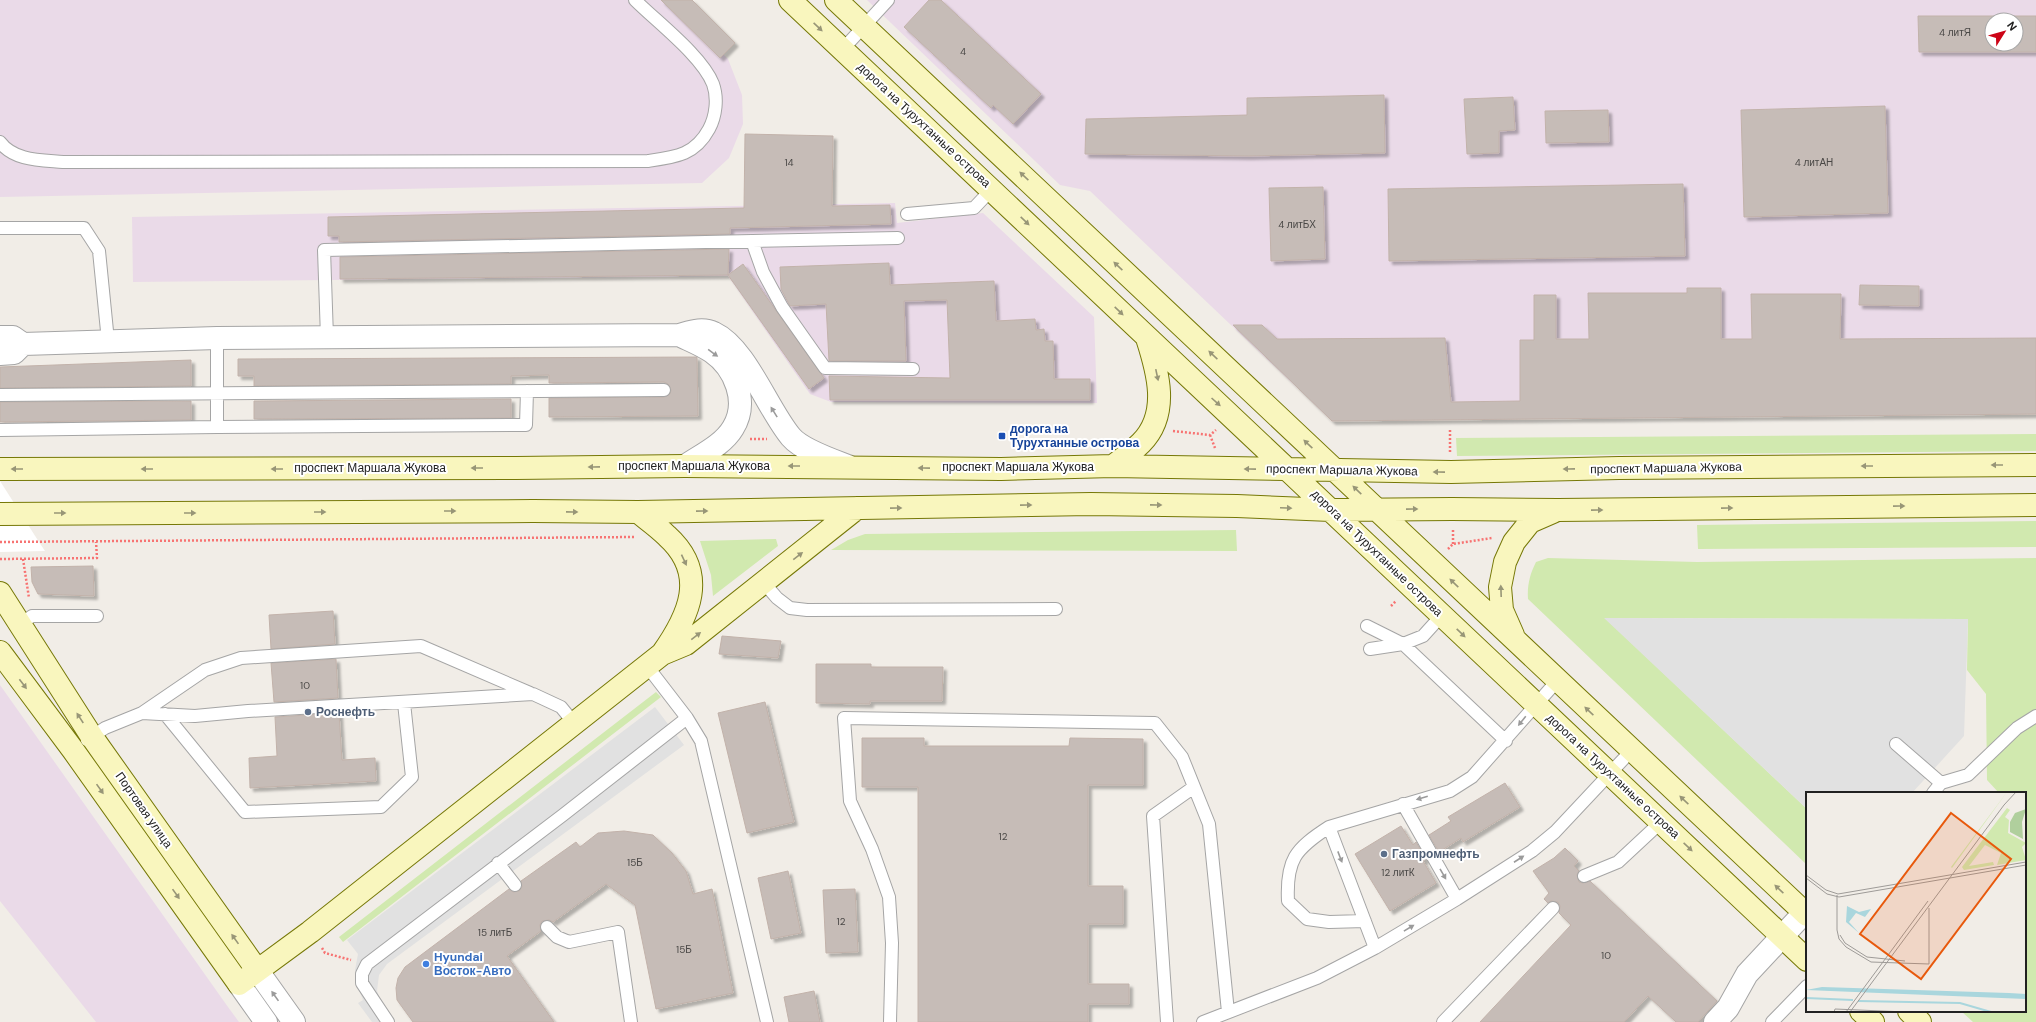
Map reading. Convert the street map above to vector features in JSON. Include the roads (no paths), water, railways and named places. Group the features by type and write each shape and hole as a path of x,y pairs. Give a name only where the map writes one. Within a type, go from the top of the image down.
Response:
{"street":[{"name":"дорога на Турухтанные острова","path":"790,0 992,189 1806,959"},
{"path":"836,0 1336,470 1631,751 1806,913 1782,936 1747,974 1728,1008 1716,1022"},
{"path":"0,337 13,337 23,344 217,338 678,335 697,330 713,333 726,342 741,358 792,439 811,450 848,466"},
{"path":"678,335 712,351 725,363 735,380 740,397 740,413 733,428 722,440 685,466"},
{"path":"1113,466 1145,438 1152,429 1159,405 1159,378 1147,337"},
{"path":"0,354 14,353 23,344"},
{"name":"проспект Маршала Жукова","path":"0,469 848,466 1001,469 1113,466 1451,472 1635,468 2036,465"},
{"path":"10,514 525,511 638,512 1091,504 1237,506 1331,510 1558,510 2036,505"},
{"path":"654,660 686,644 857,508"},
{"path":"1515,641 1502,610 1500,587 1505,562 1514,542 1530,522 1558,510"},
{"path":"239,984 310,932 654,660 678,632 685,618 691,600 692,582 685,558 668,537 638,512"},
{"name":"Портовая улица","path":"0,594 26,620 92,737 294,1022"},
{"name":"Портовая улица","path":"0,652 73,750 266,1022"},
{"path":"1862,1012 1873,1022"},
{"path":"1910,1012 1920,1022"}],"lane":[{"path":"0,142 4,147 21,158 63,162 640,161 672,157 691,151 704,139 711,125 716,107 713,85 698,61 635,0"},
{"path":"843,49 888,0"},
{"path":"907,214 974,208 992,189"},
{"path":"0,228 84,228 99,251 108,341"},
{"path":"327,337 324,250 898,238"},
{"path":"752,241 763,272 782,307 825,368 913,370"},
{"path":"217,338 217,427"},
{"path":"0,395 664,390"},
{"path":"0,430 526,425 527,391"},
{"path":"764,583 777,598 790,608 807,610 1056,609"},
{"path":"1370,649 1402,644 1423,636 1442,615"},
{"path":"26,620 97,616"},
{"path":"1367,626 1402,644 1506,741"},
{"path":"73,750 105,728 142,713 205,670 241,658 421,646 561,707 574,723"},
{"path":"654,660 701,741 767,1022"},
{"path":"1365,921 1329,922 1308,919 1288,902 1287,881 1294,856 1307,841 1329,827 1450,791 1472,777 1506,741 1557,681"},
{"path":"142,713 195,716 248,711 533,694"},
{"path":"165,714 245,812 381,807 412,777 404,702"},
{"path":"1934,792 1941,783 1968,775 2017,728 2036,716"},
{"path":"388,1022 362,983 362,974 367,964 563,815 687,718"},
{"path":"890,1022 892,943 889,897 872,849 850,801 844,718 1155,724 1182,757 1209,824 1228,1012"},
{"path":"1896,744 1941,783"},
{"path":"1204,1022 1317,978 1375,948 1457,899 1532,851 1555,832 1631,751"},
{"path":"1167,1022 1153,816 1194,787"},
{"path":"1403,804 1457,899"},
{"path":"1584,876 1618,862 1661,822"},
{"path":"1329,827 1375,948"},
{"path":"498,864 515,885"},
{"path":"1443,1022 1553,908"},
{"path":"547,927 557,937 569,942 618,932 631,1022"},
{"path":"1772,1022 1806,987"}],"place":[{"name":"дорога на Турухтанные острова","path":"1002,436"},
{"name":"Роснефть","path":"308,712"},
{"name":"Газпромнефть","path":"1384,854"},
{"name":"Hyundai Восток-Авто","path":"426,964"}]}
